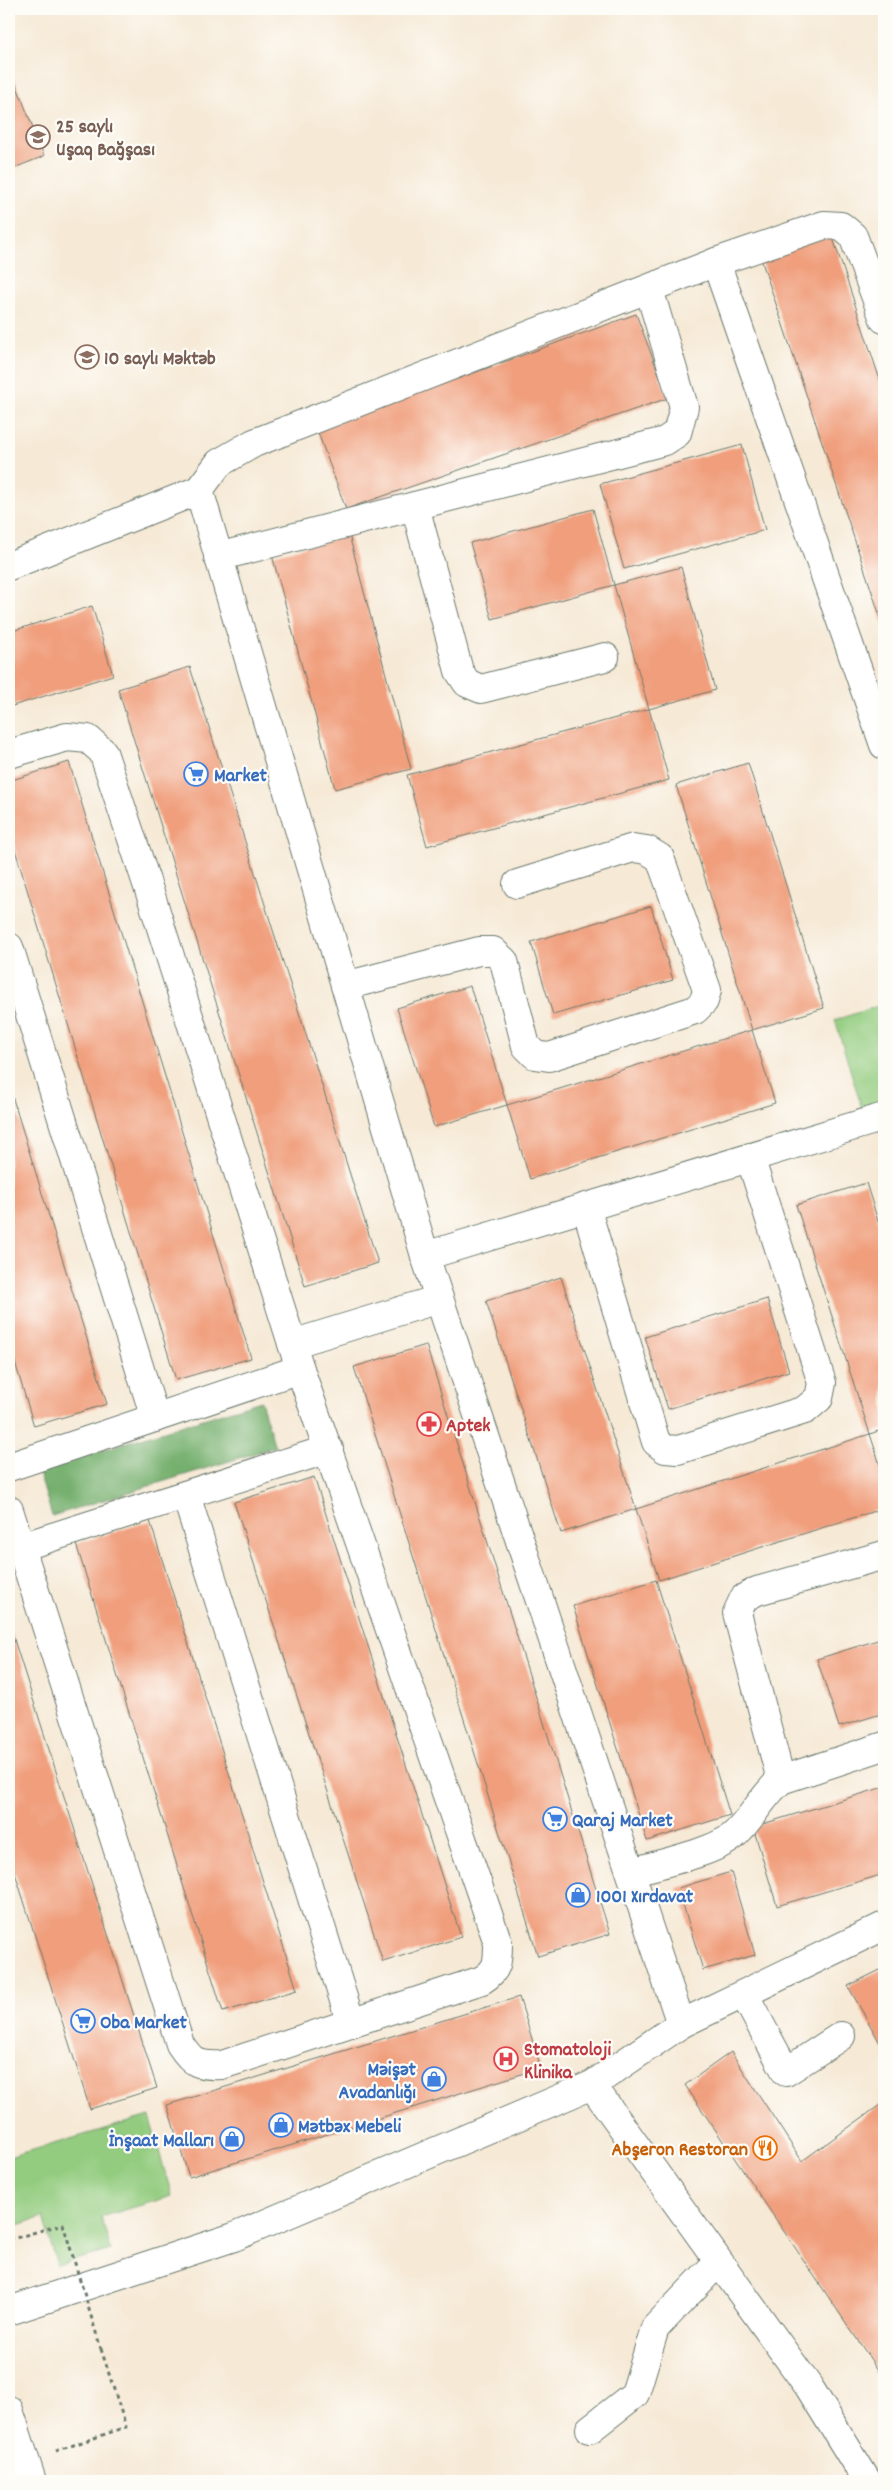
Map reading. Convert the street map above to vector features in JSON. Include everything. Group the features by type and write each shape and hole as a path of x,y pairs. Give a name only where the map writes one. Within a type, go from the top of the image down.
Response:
{"main road":[{"path":"9,566 199,490 219,463 254,443 716,262 824,225 841,226 853,236 884,319"},
{"path":"716,262 884,745"},
{"path":"218,557 665,441 677,433 684,407 649,289"},
{"path":"199,490 425,1256 681,2024"},
{"path":"415,506 459,671 467,684 482,689 605,657"},
{"path":"9,754 67,737 88,739 103,752 158,918 296,1357 498,1943 498,1959 493,1973 482,1980 222,2065 205,2066 190,2060 180,2044 9,1510"},
{"path":"345,986 478,951 493,951 504,961 526,1046 535,1055 550,1057 695,1010 704,1001 707,990 660,858 654,854 647,850 634,848 517,884"},
{"path":"9,947 155,1418"},
{"path":"425,1256 884,1117"},
{"path":"586,1207 656,1442 665,1448 678,1450 805,1410 819,1398 822,1383 750,1157"},
{"path":"9,1467 155,1418 296,1357 439,1299"},
{"path":"21,1547 329,1449"},
{"path":"186,1495 351,2022"},
{"path":"781,1780 737,1613 744,1598 757,1591 884,1555"},
{"path":"631,1872 716,1846 734,1836 769,1790 781,1780 884,1746"},
{"path":"9,2311 234,2238 592,2085 681,2024 884,1926"},
{"path":"744,1994 786,2072 841,2036"},
{"path":"592,2085 810,2387 867,2481"},
{"path":"590,2429 636,2394 655,2328 718,2262"},
{"path":"9,2410 28,2471"}],"path":[{"path":"9,2240 63,2224 126,2428 28,2471"}],"green space":[{"path":"884,1004 884,1105 863,1112 835,1020"},
{"path":"261,1401 275,1447 52,1516 38,1470"},
{"path":"149,2116 172,2196 101,2217 111,2250 57,2265 43,2217 9,2228 9,2157"}],"building":[{"path":"9,66 44,156 9,170"},
{"path":"832,235 884,392 884,628 761,259"},
{"path":"636,314 668,398 346,509 317,430"},
{"path":"742,445 765,530 624,569 600,484"},
{"path":"593,509 614,585 492,619 470,543"},
{"path":"349,535 411,769 335,789 272,555"},
{"path":"681,567 715,690 649,709 614,585"},
{"path":"92,606 113,675 9,707 9,632"},
{"path":"190,667 378,1263 305,1286 118,689"},
{"path":"649,709 669,780 427,846 407,775"},
{"path":"69,762 251,1358 176,1380 9,830 9,781"},
{"path":"748,763 824,1008 752,1030 676,785"},
{"path":"651,906 673,980 553,1015 531,942"},
{"path":"470,986 507,1105 434,1127 397,1008"},
{"path":"752,1030 775,1103 530,1179 507,1105"},
{"path":"9,1086 107,1404 34,1426 9,1342"},
{"path":"866,1183 884,1240 884,1429 870,1434 796,1205"},
{"path":"561,1277 636,1509 561,1533 486,1301"},
{"path":"767,1299 789,1371 668,1409 645,1337"},
{"path":"426,1345 610,1934 538,1956 354,1367"},
{"path":"870,1434 884,1477 884,1508 659,1580 636,1509"},
{"path":"314,1477 461,1937 383,1962 234,1502"},
{"path":"150,1521 297,1990 223,2012 76,1544"},
{"path":"656,1580 730,1815 647,1841 573,1606"},
{"path":"9,1624 157,2088 90,2109 9,1854"},
{"path":"884,1638 884,1713 839,1727 817,1659"},
{"path":"884,1787 884,1874 777,1906 753,1827"},
{"path":"731,1872 755,1955 703,1970 678,1888"},
{"path":"884,1968 884,2050 848,1986"},
{"path":"519,1997 541,2068 189,2177 167,2105"},
{"path":"731,2052 802,2161 884,2102 884,2379 685,2085"}],"place":[{"name":"25 saylı Uşaq Bağşası","path":"38,137"},
{"name":"10 saylı Məktəb","path":"87,357"},
{"name":"Market","path":"196,774"},
{"name":"Aptek","path":"429,1424"},
{"name":"Qaraj Market","path":"555,1819"},
{"name":"1001 Xırdavat","path":"578,1895"},
{"name":"Oba Market","path":"83,2021"},
{"name":"Stomatoloji Klinika","path":"506,2059"},
{"name":"Məişət Avadanlığı","path":"434,2079"},
{"name":"Mətbəx Mebeli","path":"281,2125"},
{"name":"İnşaat Malları","path":"232,2139"},
{"name":"Abşeron Restoran","path":"765,2148"}]}
